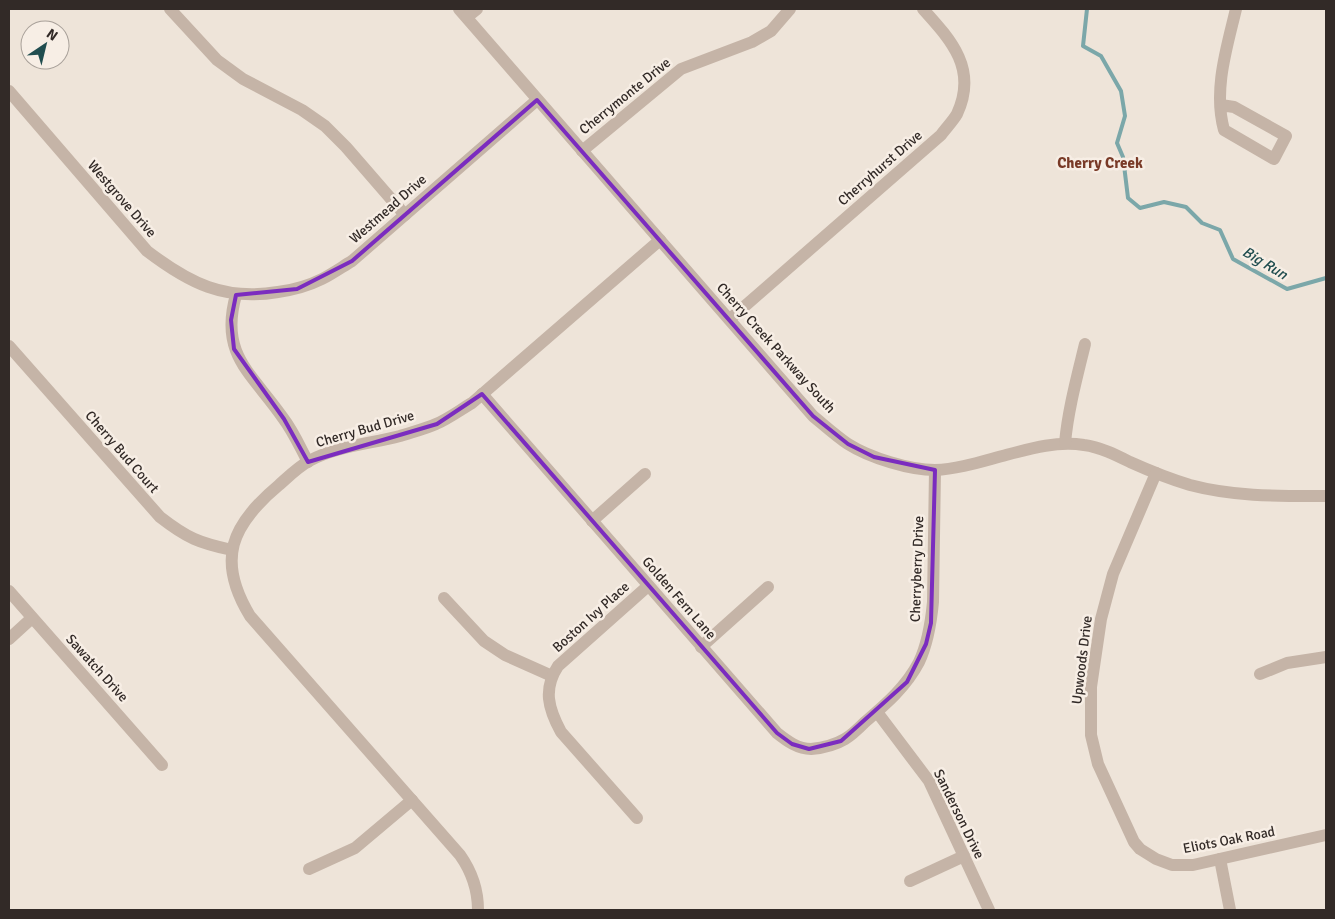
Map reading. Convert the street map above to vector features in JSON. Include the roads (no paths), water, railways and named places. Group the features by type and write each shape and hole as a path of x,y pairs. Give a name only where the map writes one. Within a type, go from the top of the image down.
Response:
{"street":[{"path":"170,9 217,60 243,79 302,110 325,126 346,147 405,215"},
{"name":"Cherrymonte Drive","path":"582,151 681,69 752,42 771,31 790,9"},
{"name":"Cherryhurst Drive","path":"730,319 940,135 956,115 965,90 962,61 947,36 923,9"},
{"path":"1221,106 1234,107 1286,136 1274,159 1224,130 1221,118 1221,106 1222,68 1236,9"},
{"name":"Cherry Creek Parkway South","path":"467,12 537,100 813,416 848,444 874,457 901,465 934,470 961,466 1043,446 1065,443 1087,445 1191,485 1228,492 1267,496 1326,496"},
{"name":"Westgrove Drive","path":"9,91 147,251 188,280 214,290 236,295"},
{"name":"Westmead Drive","path":"236,295 266,294 297,289 322,279 352,261 537,100"},
{"name":"Cherry Bud Drive","path":"478,910 478,898 474,880 468,866 460,855 250,616 239,598 235,584 231,567 232,550 241,526 255,506 308,462 325,454 399,436 437,424 472,403 660,240"},
{"path":"236,295 231,320 234,349 240,362 284,419 308,462"},
{"path":"1065,443 1066,429 1085,344"},
{"name":"Cherry Bud Court","path":"9,346 160,517 181,534 204,544 232,550"},
{"name":"Golden Fern Lane","path":"482,394 777,733 792,744 809,749 826,747 845,739 877,712"},
{"name":"Cherryberry Drive","path":"877,712 907,682 918,663 928,637 934,602 934,470"},
{"name":"Upwoods Drive","path":"1140,849 1134,842 1098,764 1091,735 1091,687 1100,619 1113,574 1156,473"},
{"path":"592,521 645,474"},
{"name":"Boston Ivy Place","path":"552,676 558,666 648,586"},
{"path":"702,647 768,587"},
{"name":"Sawatch Drive","path":"9,591 162,765"},
{"path":"444,598 484,641 505,655 552,676 549,686 549,700 553,717 561,732 637,818"},
{"path":"9,639 32,618"},
{"path":"1260,674 1287,663 1326,657"},
{"name":"Sanderson Drive","path":"877,712 929,781 989,910"},
{"path":"309,869 356,848 412,800"},
{"name":"Eliots Oak Road","path":"1140,849 1156,860 1172,865 1193,865 1326,834"},
{"path":"910,881 964,856"},
{"path":"1220,859 1230,910"}],"waterway":[{"name":"Big Run","path":"1087,9 1083,46 1101,56 1121,91 1125,116 1117,143 1123,157 1128,198 1140,208 1164,202 1186,207 1202,223 1220,230 1233,259 1287,289 1326,278"}],"district":[{"name":"Cherry Creek","path":"1100,163"}]}
